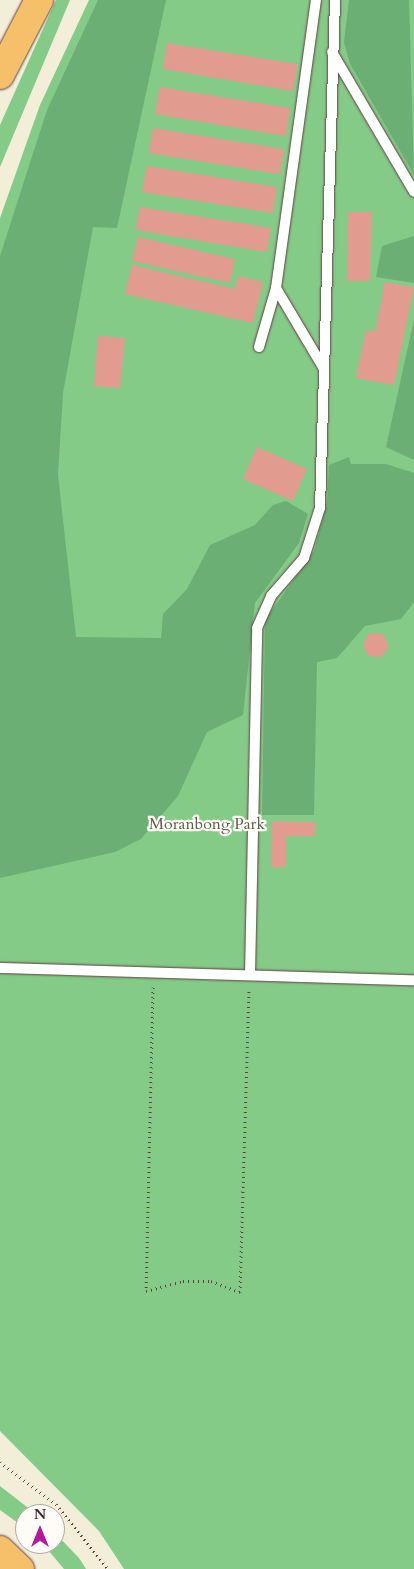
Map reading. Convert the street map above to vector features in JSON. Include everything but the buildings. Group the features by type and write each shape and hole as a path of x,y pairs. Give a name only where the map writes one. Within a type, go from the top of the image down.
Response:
{"main road":[{"path":"0,75 39,0"},
{"path":"0,1550 20,1569"}],"lane":[{"path":"259,347 276,288 316,0"},
{"path":"250,974 257,628 271,596 304,558 320,508 334,0"},
{"path":"332,51 414,192"},
{"path":"276,288 324,368"},
{"path":"0,968 152,974 250,974 414,980"}],"path":[{"path":"152,974 146,1292 184,1281 211,1281 240,1292 250,974"},
{"path":"0,1462 56,1504 108,1569"}],"green space":[{"path":"56,0 70,0 0,167 0,125"},
{"name":"Moranbong Park","path":"89,0 414,0 414,1569 124,1569 99,1531 0,1431 0,218 40,105"},
{"path":"98,0 166,0 117,228 93,227 63,393 58,475 76,637 161,638 163,614 187,589 210,545 255,525 273,505 286,501 308,514 299,543 255,603 243,715 207,732 178,796 141,839 115,852 0,878 0,256 47,110"},
{"path":"349,0 409,0 414,175 350,64 344,42"},
{"path":"414,236 414,283 376,277 382,246"},
{"path":"414,319 414,460 386,447"},
{"path":"349,457 351,464 386,464 414,473 414,602 401,619 365,626 337,658 317,662 314,815 262,815 265,620 314,551 327,503 329,465"},
{"path":"0,1486 23,1504 15,1504 15,1521 0,1510"},
{"path":"65,1543 79,1558 86,1569 64,1569 51,1554 65,1554"}]}
